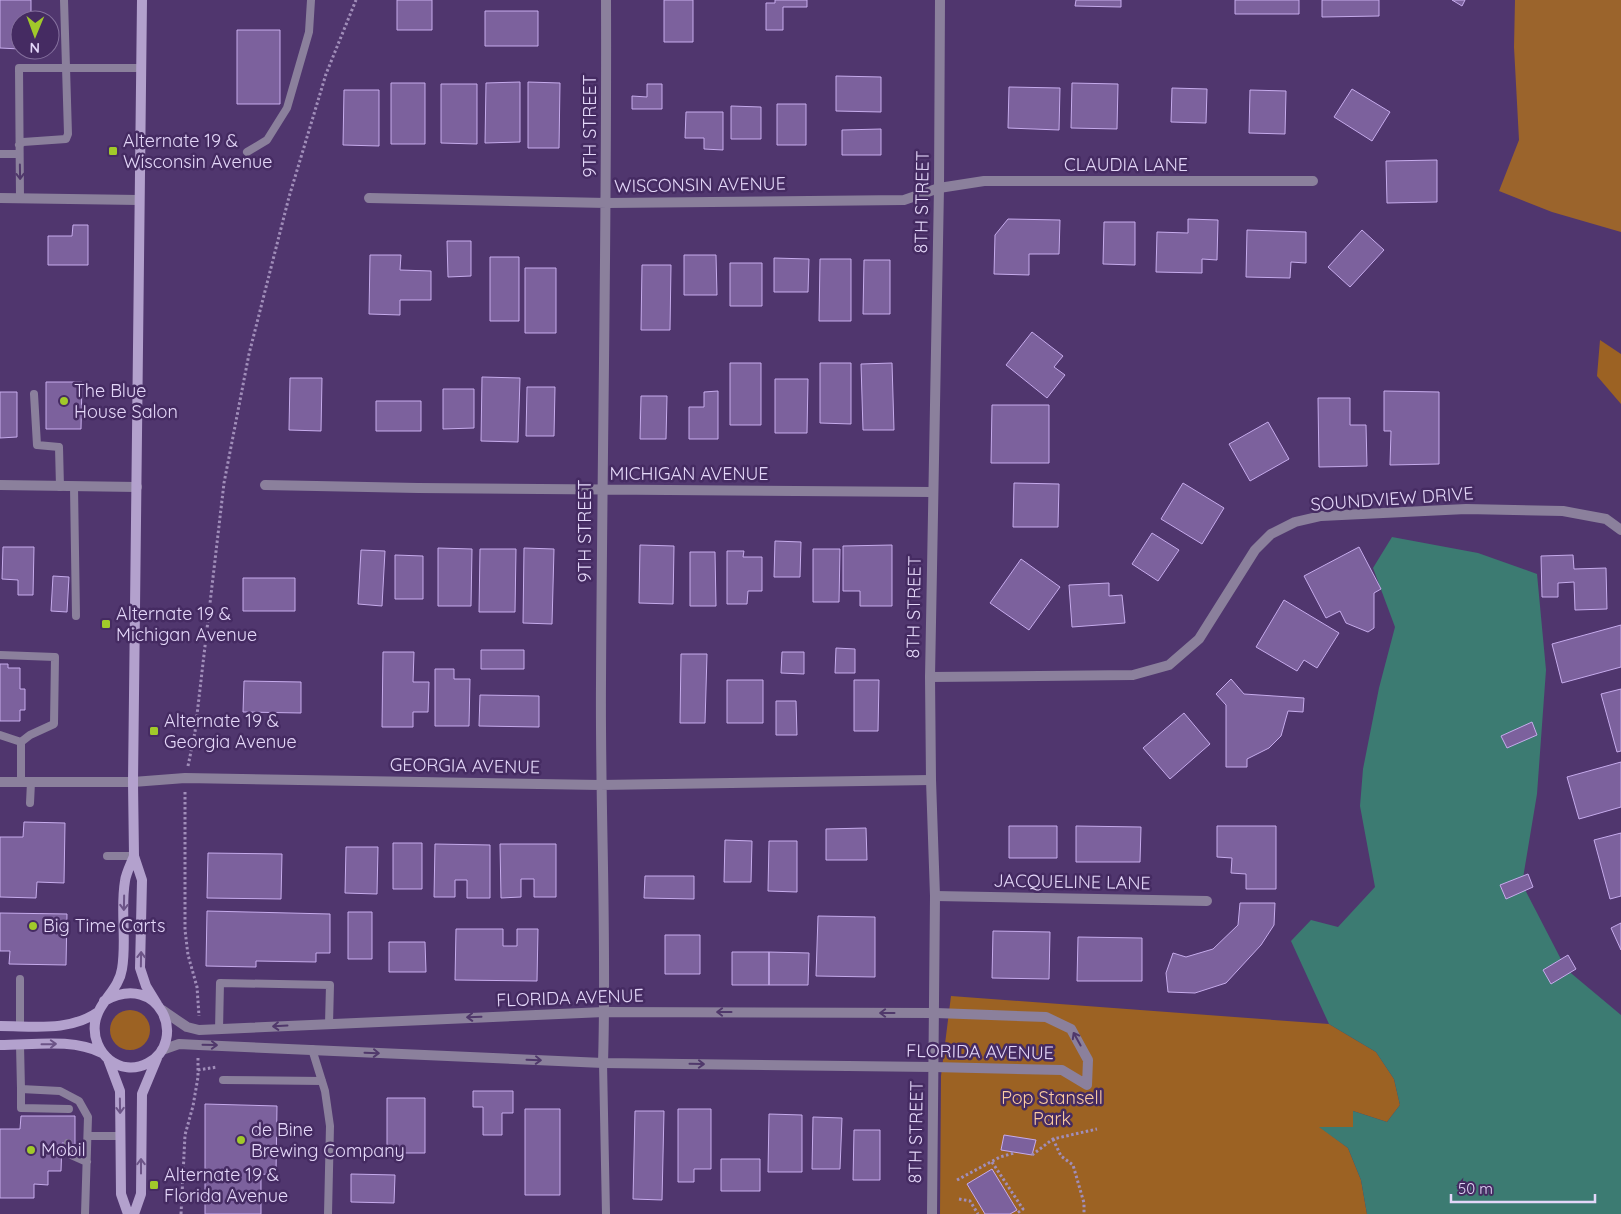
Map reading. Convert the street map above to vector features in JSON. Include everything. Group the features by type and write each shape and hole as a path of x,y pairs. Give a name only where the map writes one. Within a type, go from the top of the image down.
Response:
{"main road":[{"path":"134,1214 141,1194 142,1094 166,1033 160,1007 146,986 140,968 142,880 134,856 133,782 142,0"},
{"path":"128,1214 121,1194 120,1091 95,1036 98,1012 116,986 122,969 125,880 134,856"},
{"path":"104,1001 118,995 132,993 145,995 160,1007"},
{"path":"0,1026 59,1026 77,1023 98,1012"},
{"path":"0,1044 76,1044 90,1047 130,1068 145,1064 160,1052"}],"street":[{"name":"9TH STREET","path":"603,1062 604,1012 600,784 602,490 607,203 606,0"},
{"name":"8TH STREET","path":"932,1214 936,1013 935,896 930,780 930,677 939,188 940,0"},
{"name":"CLAUDIA LANE","path":"939,188 984,181 1313,181"},
{"name":"WISCONSIN AVENUE","path":"369,198 607,203 904,200 939,188"},
{"path":"0,198 139,200"},
{"name":"MICHIGAN AVENUE","path":"266,485 932,492"},
{"path":"0,486 137,487"},
{"name":"SOUNDVIEW DRIVE","path":"930,677 1133,675 1169,665 1199,638 1255,550 1271,534 1295,522 1321,516 1466,509 1564,511 1606,519 1621,530"},
{"name":"GEORGIA AVENUE","path":"0,782 133,782 186,778 600,784 930,780"},
{"name":"JACQUELINE LANE","path":"935,896 1207,901"},
{"name":"FLORIDA AVENUE","path":"160,1007 187,1028 199,1030 604,1012 936,1013 1046,1017 1072,1029 1088,1060 1087,1085 1062,1070 603,1062 179,1044 160,1052"}],"lane":[{"path":"19,150 23,142 66,138 68,134 64,0"},
{"path":"247,152 267,140 286,108 309,32 311,0"},
{"path":"20,198 19,68 140,68"},
{"path":"0,154 19,150"},
{"path":"34,394 37,444 59,446 60,486"},
{"path":"74,487 76,616"},
{"path":"0,655 55,657 54,724 30,735 21,742"},
{"path":"0,735 21,742"},
{"path":"21,742 30,803"},
{"path":"107,856 134,856"},
{"path":"20,980 20,1026"},
{"path":"219,1030 220,983 330,986 329,1024"},
{"path":"20,1045 20,1108 69,1112 69,1095"},
{"path":"312,1050 322,1081 330,1126 328,1214"},
{"path":"603,1062 606,1214"},
{"path":"223,1080 322,1081"},
{"path":"21,1089 60,1091 79,1101 88,1117 86,1214"},
{"path":"88,1136 121,1136"},
{"path":"68,1144 68,1154 87,1162"}],"path":[{"path":"199,1030 197,987 188,955 185,930 186,778 196,722 224,483 249,354 289,197 326,74 356,0"},
{"path":"181,1214 186,1135 198,1077 199,1045"},
{"path":"1032,1154 1053,1138 1097,1129"},
{"path":"1053,1138 1061,1156 1073,1165 1084,1203 1084,1214"},
{"path":"957,1180 1014,1153"},
{"path":"992,1162 1023,1209 1016,1214"},
{"path":"959,1199 970,1201 978,1214"}],"green space":[{"path":"1600,340 1621,354 1621,404 1597,376"},
{"name":"Pop Stansell Park","path":"951,996 1329,1024 1376,1052 1394,1079 1400,1105 1387,1122 1353,1111 1353,1127 1320,1127 1348,1148 1361,1180 1367,1214 940,1214 941,1076"},
{"path":"134,1010 141,1013 147,1019 150,1030 149,1038 141,1047 134,1050 126,1050 119,1047 111,1038 110,1026 113,1019 122,1011"}],"shaded area":[{"path":"1515,0 1621,0 1621,232 1552,212 1499,191 1519,140 1514,47"},
{"path":"1392,537 1478,553 1537,574 1546,670 1537,794 1522,884 1566,969 1621,1015 1621,1214 1367,1214 1361,1180 1348,1148 1319,1127 1353,1127 1353,1111 1387,1122 1400,1105 1394,1079 1376,1052 1329,1024 1291,941 1311,920 1338,927 1375,887 1360,806 1363,769 1379,688 1395,627 1373,568"}],"building":[{"path":"0,0 31,0 31,10 10,10 10,48 0,48"},
{"path":"397,0 432,0 432,30 397,30"},
{"path":"664,0 693,0 693,42 664,42"},
{"path":"775,0 807,0 807,7 783,7 783,30 766,30 766,3 775,3"},
{"path":"1076,0 1121,0 1121,7 1075,6"},
{"path":"1235,0 1299,0 1299,14 1235,14"},
{"path":"1322,0 1379,0 1379,16 1322,17"},
{"path":"1452,0 1465,0 1462,6"},
{"path":"485,11 538,11 538,46 485,46"},
{"path":"237,30 280,30 280,104 237,104"},
{"path":"836,76 881,77 881,112 836,111"},
{"path":"520,82 520,142 485,143 486,83"},
{"path":"528,82 560,83 559,148 528,148"},
{"path":"391,83 425,83 425,144 391,144"},
{"path":"1072,83 1118,84 1117,129 1071,128"},
{"path":"441,84 477,84 477,144 441,143"},
{"path":"647,84 662,84 662,109 632,109 632,96 647,97"},
{"path":"1009,87 1060,88 1059,130 1008,128"},
{"path":"1172,88 1207,89 1206,123 1171,122"},
{"path":"1352,89 1390,112 1372,141 1334,117"},
{"path":"344,90 379,90 379,146 343,145"},
{"path":"1250,90 1286,91 1285,134 1249,133"},
{"path":"777,104 806,104 806,145 777,145"},
{"path":"731,106 761,107 761,139 731,139"},
{"path":"686,112 723,112 723,150 704,149 704,138 685,138"},
{"path":"881,129 881,155 842,155 842,130"},
{"path":"1437,160 1437,202 1387,203 1386,161"},
{"path":"1008,219 1060,220 1059,254 1029,254 1029,275 994,274 995,235"},
{"path":"1188,219 1218,220 1217,260 1202,259 1202,273 1156,272 1157,232 1188,233"},
{"path":"1104,222 1135,222 1135,265 1103,264"},
{"path":"73,225 88,225 88,265 48,265 48,236 72,236"},
{"path":"1247,230 1306,232 1306,263 1291,262 1290,278 1246,277"},
{"path":"1362,230 1384,250 1350,287 1328,267"},
{"path":"447,241 471,241 471,276 448,277"},
{"path":"370,255 401,255 400,270 431,271 431,300 400,300 400,315 369,314"},
{"path":"684,255 716,255 717,295 684,295"},
{"path":"490,257 519,257 519,321 490,321"},
{"path":"774,258 809,259 808,292 774,292"},
{"path":"820,259 851,259 851,321 819,321"},
{"path":"864,260 890,260 890,314 863,314"},
{"path":"730,263 762,263 762,306 730,306"},
{"path":"642,265 671,265 670,330 641,330"},
{"path":"525,268 556,268 556,333 525,333"},
{"path":"1032,332 1063,356 1054,367 1065,375 1047,398 1006,365"},
{"path":"730,363 761,363 761,425 730,425"},
{"path":"820,363 851,363 851,424 820,423"},
{"path":"892,363 894,430 863,430 861,364"},
{"path":"482,377 520,378 518,442 481,441"},
{"path":"290,378 322,378 321,431 289,430"},
{"path":"775,379 808,379 807,433 775,433"},
{"name":"The Blue House Salon","path":"46,382 82,382 81,429 46,429"},
{"path":"527,387 555,387 554,436 526,436"},
{"path":"443,389 474,389 474,428 443,429"},
{"path":"718,391 718,439 689,439 689,407 704,407 704,392"},
{"path":"1384,391 1439,392 1439,464 1390,465 1391,431 1384,431"},
{"path":"0,392 17,392 17,437 0,438"},
{"path":"641,396 667,396 666,439 640,439"},
{"path":"1318,398 1350,398 1350,425 1366,425 1367,466 1319,467"},
{"path":"376,401 421,401 421,431 376,431"},
{"path":"992,405 1049,405 1049,463 991,463"},
{"path":"1268,422 1289,459 1250,481 1229,444"},
{"path":"1014,483 1059,484 1058,527 1013,527"},
{"path":"1183,483 1224,508 1202,544 1161,519"},
{"path":"1152,533 1179,550 1158,581 1132,564"},
{"path":"775,541 801,542 800,577 774,577"},
{"path":"640,545 674,546 673,604 639,603"},
{"path":"892,545 892,606 860,606 860,591 843,591 843,546"},
{"path":"3,547 34,547 33,595 18,595 18,580 2,579"},
{"path":"1359,547 1381,589 1374,593 1374,628 1368,632 1346,623 1340,611 1326,618 1304,576"},
{"path":"438,548 472,549 471,606 438,606"},
{"path":"524,548 554,549 552,624 523,623"},
{"path":"480,549 516,549 515,612 479,612"},
{"path":"813,549 840,549 839,602 813,602"},
{"path":"361,550 385,551 382,606 358,604"},
{"path":"727,551 744,551 743,557 762,557 762,591 748,591 747,604 727,604"},
{"path":"690,552 715,552 716,606 690,606"},
{"path":"395,555 423,556 423,599 395,599"},
{"path":"1573,555 1574,569 1606,568 1607,609 1575,610 1574,582 1558,583 1558,597 1542,597 1541,556"},
{"path":"1021,559 1060,587 1029,630 990,603"},
{"path":"53,576 69,577 67,612 51,611"},
{"path":"243,578 295,578 295,611 243,611"},
{"path":"1109,583 1109,596 1122,595 1125,623 1072,627 1069,585"},
{"path":"1284,600 1339,633 1317,668 1304,660 1297,671 1256,647"},
{"path":"1621,625 1621,667 1562,683 1552,644"},
{"path":"836,648 855,649 855,673 835,673"},
{"path":"481,650 524,650 524,669 481,669"},
{"path":"383,652 414,652 413,682 429,682 428,712 413,712 413,727 382,727"},
{"path":"782,652 804,652 804,674 781,673"},
{"path":"681,654 707,654 705,723 680,723"},
{"path":"0,664 8,664 8,668 20,668 20,689 25,689 25,710 20,710 20,721 0,721"},
{"path":"435,669 454,669 454,679 470,679 469,726 435,726"},
{"path":"1231,679 1244,694 1304,698 1303,712 1288,711 1281,736 1269,748 1247,759 1247,767 1226,767 1226,705 1216,694"},
{"path":"727,680 763,680 763,723 727,723"},
{"path":"854,680 879,680 878,731 854,731"},
{"path":"244,681 301,682 301,713 243,712"},
{"path":"1621,689 1621,751 1617,752 1601,694"},
{"path":"480,695 539,696 539,727 479,726"},
{"path":"776,701 796,701 797,735 776,735"},
{"path":"1184,713 1210,744 1170,779 1143,748"},
{"path":"1532,722 1537,735 1507,748 1501,736"},
{"path":"1621,762 1621,807 1579,819 1567,777"},
{"path":"24,822 65,823 64,883 37,882 36,898 0,897 0,837 23,837"},
{"path":"1009,826 1057,826 1057,858 1009,858"},
{"path":"1076,826 1141,827 1140,862 1076,862"},
{"path":"1217,826 1276,826 1276,889 1246,889 1246,874 1231,873 1232,858 1217,857"},
{"path":"866,828 867,860 826,860 826,829"},
{"path":"1621,833 1621,896 1610,899 1594,840"},
{"path":"725,840 752,841 751,882 724,882"},
{"path":"769,841 797,841 797,892 768,891"},
{"path":"393,843 422,843 422,889 393,889"},
{"path":"435,844 490,845 490,898 467,898 467,880 455,880 455,897 434,897"},
{"path":"500,844 556,844 556,897 534,897 534,879 521,879 521,897 501,898"},
{"path":"346,847 378,847 377,894 345,893"},
{"path":"208,853 282,854 281,899 207,898"},
{"path":"1528,874 1533,887 1506,899 1500,885"},
{"path":"645,876 694,876 694,899 644,898"},
{"path":"1240,903 1275,903 1274,925 1261,945 1226,983 1195,993 1168,992 1166,973 1173,953 1186,957 1213,949 1238,925"},
{"path":"207,911 330,914 330,953 316,953 316,962 256,961 256,967 206,966"},
{"path":"348,912 372,912 372,959 348,959"},
{"name":"Big Time Carts","path":"0,913 67,914 66,965 9,964 10,951 0,951"},
{"path":"818,916 875,917 875,977 816,976"},
{"path":"1621,923 1621,950 1611,928"},
{"path":"456,929 503,929 503,946 517,946 517,929 538,929 537,981 455,980"},
{"path":"993,931 1050,932 1049,979 992,978"},
{"path":"665,935 700,935 700,974 665,974"},
{"path":"1078,937 1142,938 1142,981 1077,981"},
{"path":"389,942 425,942 426,972 389,972"},
{"path":"732,952 769,952 769,985 732,985"},
{"path":"769,952 809,953 808,985 769,985"},
{"path":"1568,955 1576,969 1551,984 1543,970"},
{"path":"473,1091 513,1091 513,1113 502,1113 502,1135 483,1135 483,1107 473,1107"},
{"path":"387,1098 425,1098 425,1153 387,1153"},
{"name":"de Bine Brewing Company","path":"205,1104 277,1106 276,1175 261,1174 261,1214 205,1214"},
{"path":"525,1109 560,1109 560,1195 525,1195"},
{"path":"678,1109 711,1109 711,1169 694,1169 694,1182 678,1182"},
{"path":"635,1111 664,1111 662,1200 633,1199"},
{"path":"769,1114 802,1115 802,1172 768,1172"},
{"name":"Mobil","path":"21,1116 75,1116 75,1144 62,1143 61,1171 48,1171 48,1185 34,1184 34,1198 0,1198 0,1129 20,1129"},
{"path":"813,1117 842,1118 840,1169 812,1169"},
{"path":"854,1130 880,1130 880,1180 853,1180"},
{"path":"1004,1135 1036,1140 1032,1155 1001,1150"},
{"path":"721,1159 760,1159 760,1191 721,1191"},
{"path":"992,1169 1017,1210 1010,1214 985,1214 967,1184"},
{"path":"351,1174 395,1175 394,1203 351,1202"}],"place":[{"name":"Alternate 19 & Wisconsin Avenue","path":"113,151"},
{"name":"The Blue House Salon","path":"64,401"},
{"name":"Alternate 19 & Michigan Avenue","path":"106,624"},
{"name":"Alternate 19 & Georgia Avenue","path":"154,731"},
{"name":"Big Time Carts","path":"33,926"},
{"name":"de Bine Brewing Company","path":"241,1140"},
{"name":"Mobil","path":"31,1150"},
{"name":"Alternate 19 & Florida Avenue","path":"154,1185"}]}
